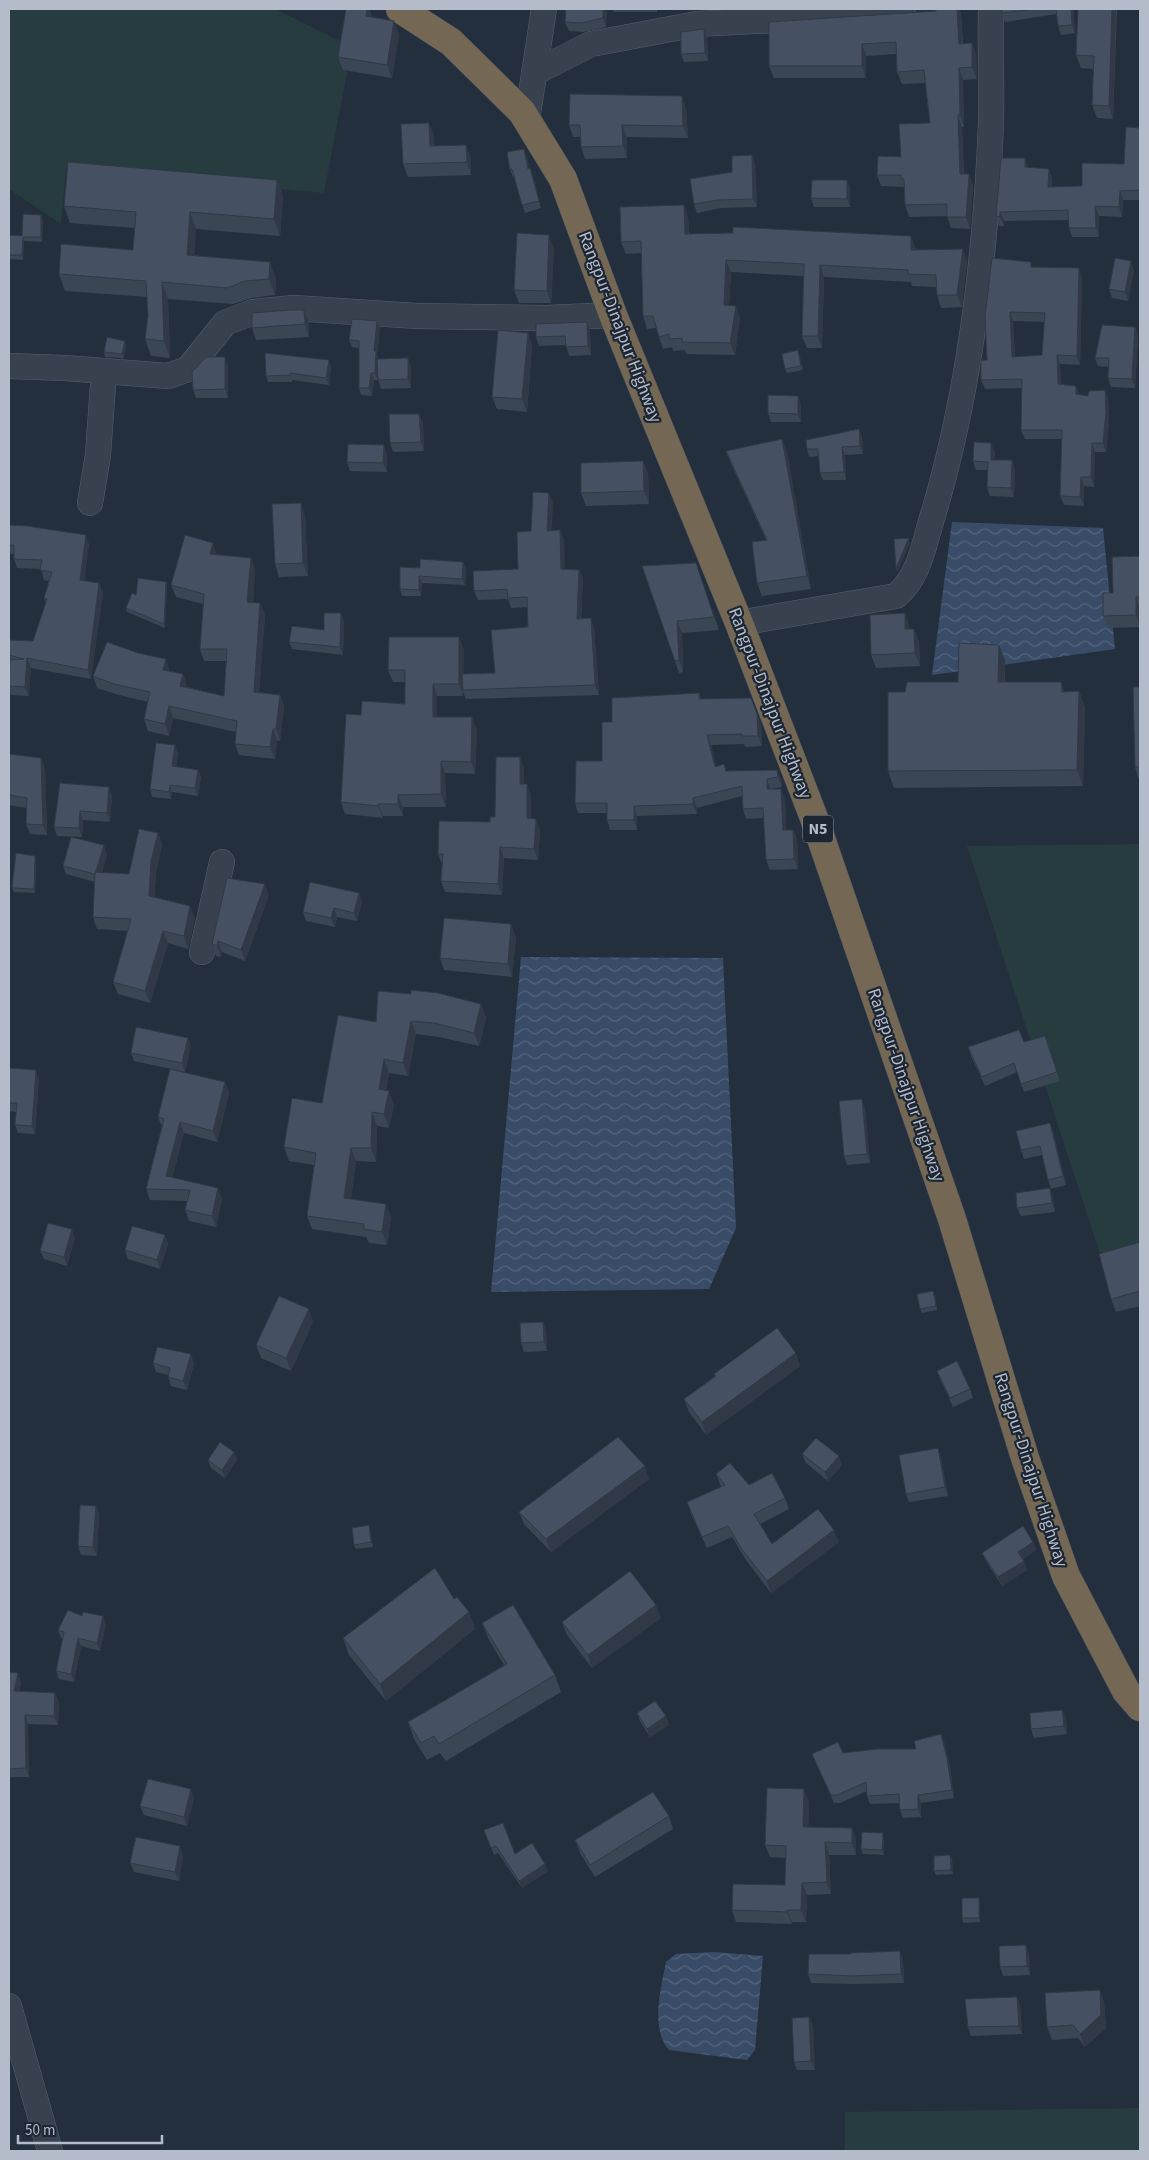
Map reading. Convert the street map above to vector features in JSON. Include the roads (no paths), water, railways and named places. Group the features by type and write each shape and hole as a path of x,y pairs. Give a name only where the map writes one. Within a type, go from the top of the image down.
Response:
{"highway":[{"name":"Rangpur-Dinajpur Highway","path":"400,9 451,42 522,112 563,179 613,314 739,623 821,837 952,1219 1026,1458 1066,1576 1126,1691 1140,1707"}],"street":[{"path":"527,120 544,9"},
{"path":"534,73 591,44 697,24 851,16 903,9"},
{"path":"739,623 896,596 906,588 916,573 942,485 968,366 984,223 990,122 991,9"},
{"path":"9,366 168,376 179,374 188,369 225,323 237,316 253,312 294,308 416,316 547,318 613,314"},
{"path":"90,503 98,455 104,371"},
{"path":"202,952 222,862"},
{"path":"9,2006 15,2050 50,2151"}],"water":[{"path":"952,522 1103,528 1115,649 932,675"},
{"path":"521,957 723,958 736,1228 709,1289 491,1292"},
{"path":"714,1952 763,1956 755,2050 747,2060 669,2050 663,2041 658,2020 658,2008 666,1962 676,1954"}]}
